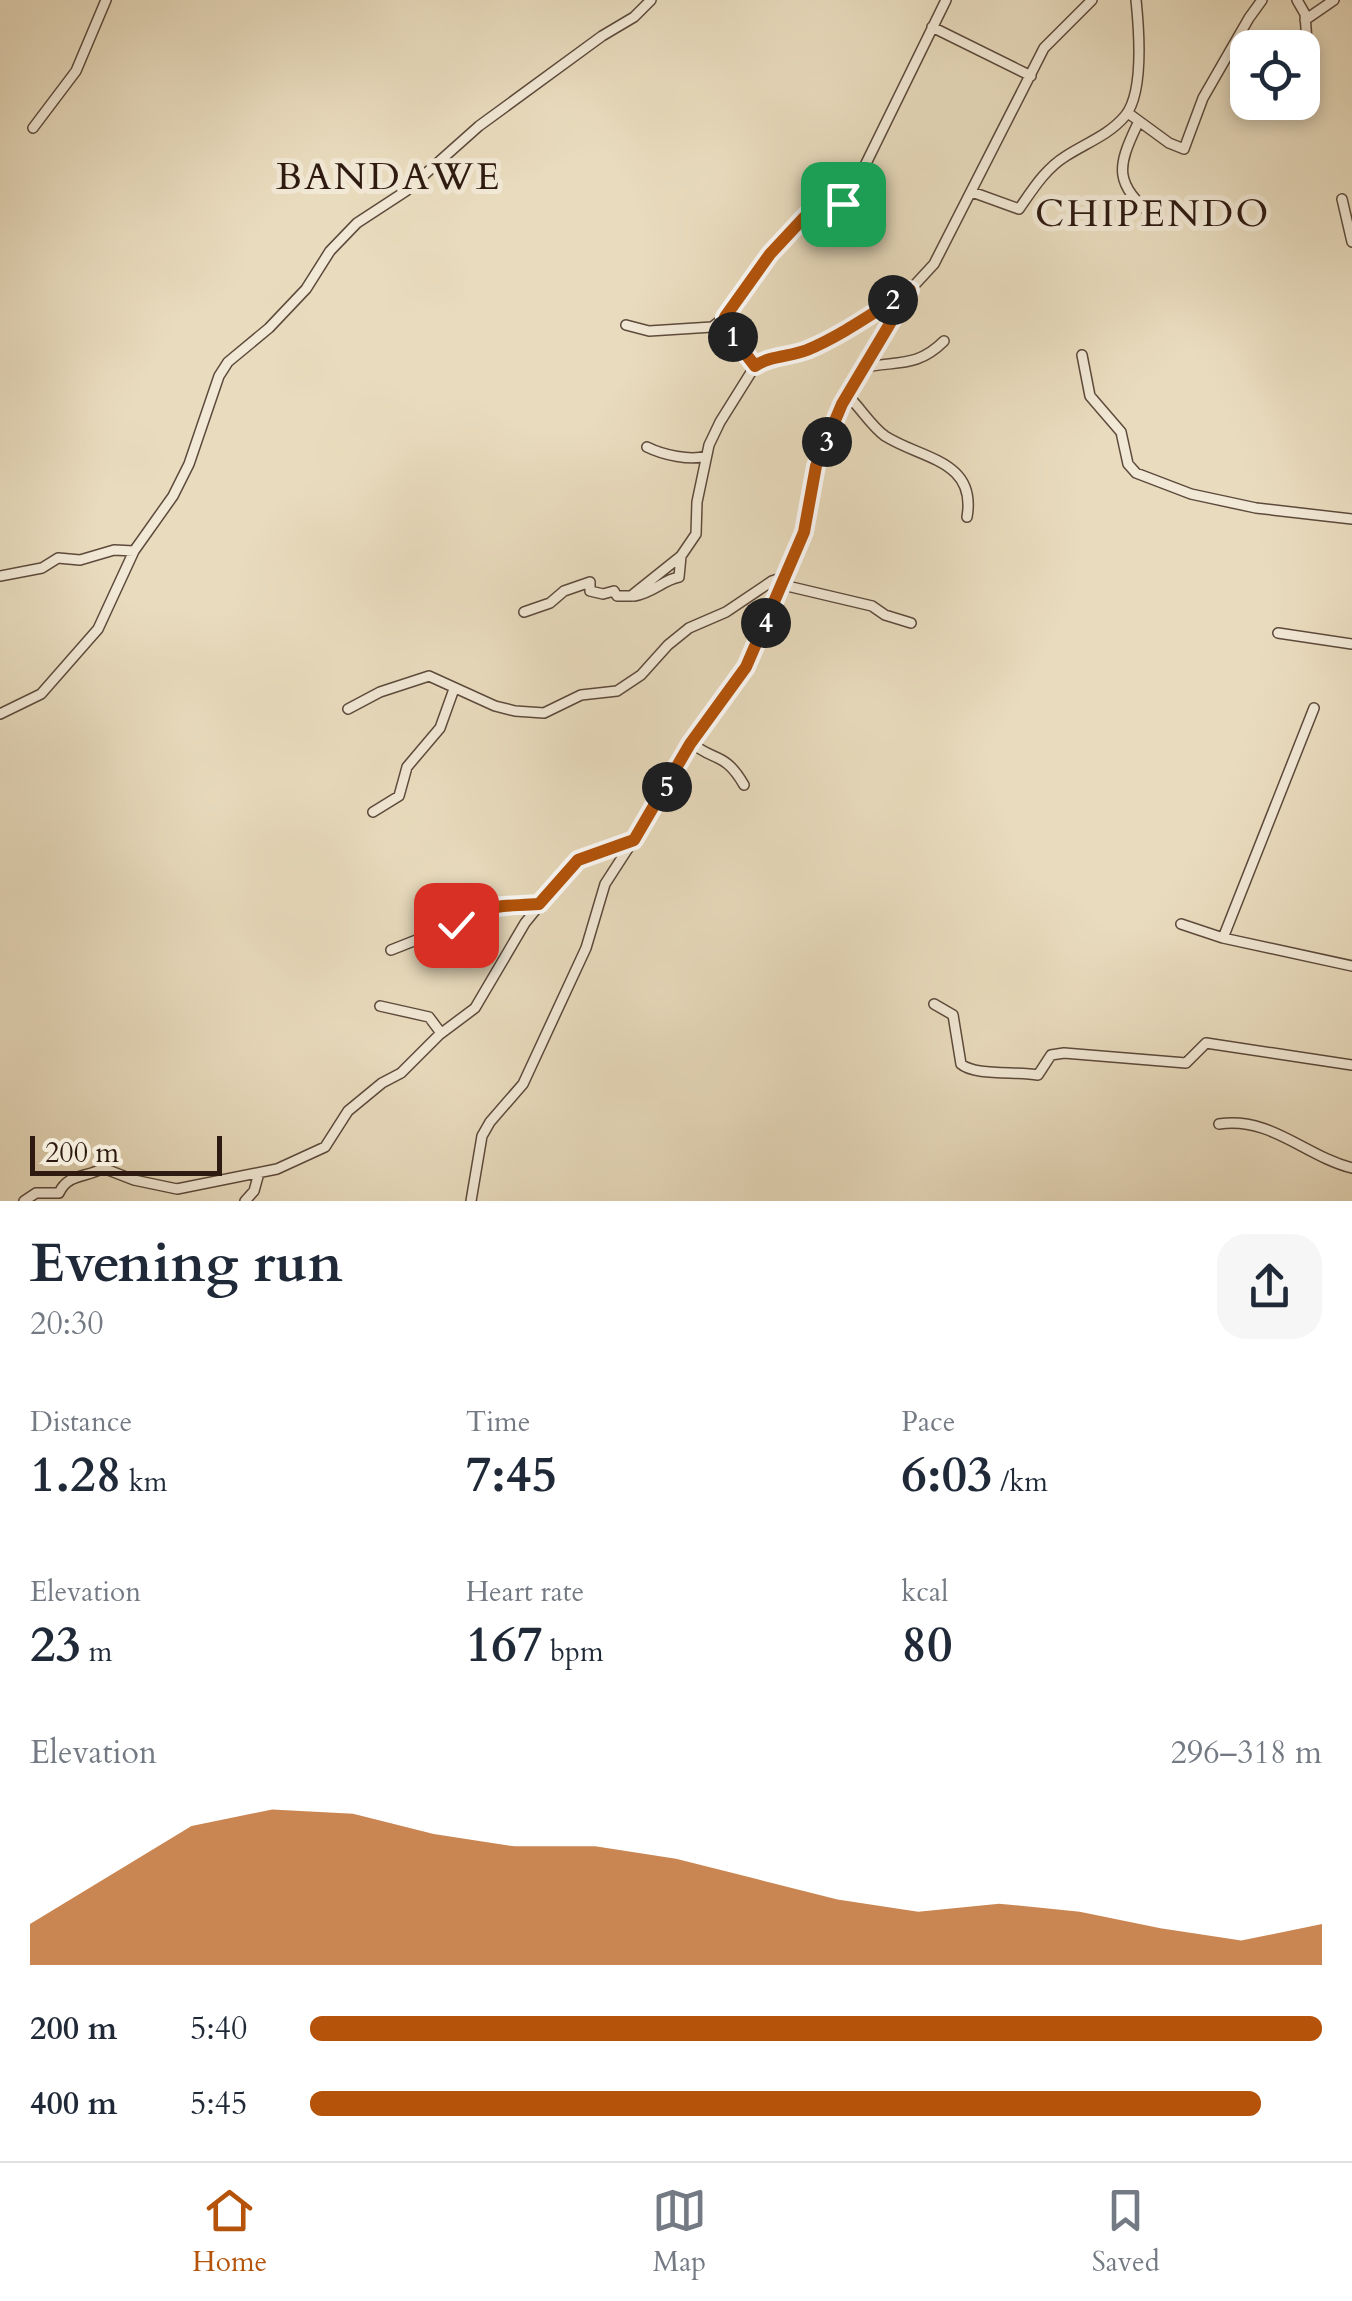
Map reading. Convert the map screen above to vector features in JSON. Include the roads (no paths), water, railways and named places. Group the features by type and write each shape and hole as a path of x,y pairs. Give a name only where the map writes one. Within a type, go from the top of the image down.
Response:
{"street":[{"path":"33,128 76,72 106,0"},
{"path":"0,714 41,694 98,628 134,550 173,496 200,437 219,376 228,362 306,290 346,233 406,191 479,126 634,17 651,0"},
{"path":"626,325 649,331 712,327 725,317 770,254 812,209 843,204 946,0"},
{"path":"471,1201 482,1136 523,1084 586,948 598,899 691,742 746,667 807,522 816,466 847,395 910,290 934,264 1044,48 1092,0"},
{"path":"972,192 1019,209 1053,165 1106,134 1128,113 1139,64 1136,0"},
{"path":"1128,113 1138,123 1184,149 1203,98 1262,0"},
{"path":"1297,0 1306,30"},
{"path":"1305,20 1334,0"},
{"path":"932,27 1030,76"},
{"path":"1138,123 1121,172 1132,198 1155,218"},
{"path":"1342,199 1352,242"},
{"path":"524,612 590,582 590,591 632,596 681,556 696,534 706,456 720,422 755,366 770,358 807,350 910,290"},
{"path":"725,317 729,332 755,366"},
{"path":"862,368 902,365 944,342"},
{"path":"1082,355 1090,396 1121,432 1128,464 1136,473 1191,494 1256,508 1352,520"},
{"path":"847,395 884,435 935,459 961,479 968,495 967,517"},
{"path":"647,448 701,460 706,456"},
{"path":"0,576 42,568 58,558 80,560 114,550 134,550"},
{"path":"348,709 422,677 434,677 495,706 533,713 551,710 581,695 617,691 641,675 668,644 689,628 726,612 756,590 785,581 872,606 885,615 911,623"},
{"path":"1278,633 1352,644"},
{"path":"373,812 398,796 406,766 437,732 454,688"},
{"path":"1223,938 1314,708"},
{"path":"691,742 728,763 744,785"},
{"path":"59,1193 70,1179 103,1168 134,1180 177,1189 259,1173 325,1147 348,1111 401,1073 441,1033 475,1008 539,904 578,860 634,840"},
{"path":"391,950 442,934 482,908 539,904"},
{"path":"1181,924 1223,938 1352,966"},
{"path":"934,1004 953,1015 960,1064 970,1071 1038,1075 1051,1055 1064,1053 1186,1064 1206,1043 1352,1065"},
{"path":"380,1006 429,1017 441,1033"},
{"path":"1220,1124 1240,1121 1276,1131 1302,1148 1352,1168"},
{"path":"246,1201 254,1191 259,1173"},
{"path":"24,1201 36,1193 59,1193 68,1201"}],"district":[{"name":"BANDAWE","path":"389,177"},
{"name":"CHIPENDO","path":"1153,214"}]}
